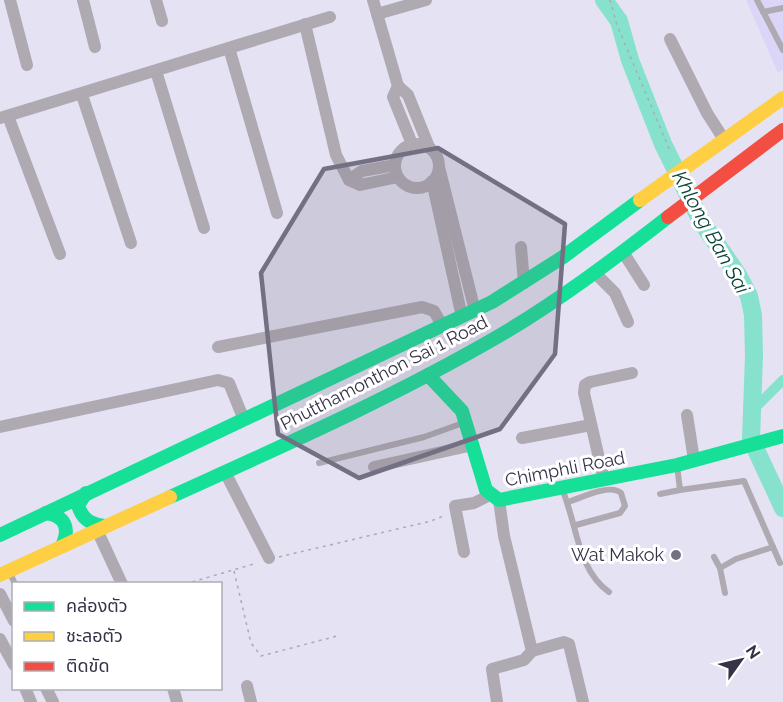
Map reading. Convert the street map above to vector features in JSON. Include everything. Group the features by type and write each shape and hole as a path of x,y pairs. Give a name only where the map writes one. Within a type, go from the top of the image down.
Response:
{"main road":[{"path":"723,138 783,87"},
{"name":"Phutthamonthon Sai 1 Road","path":"0,535 476,311 524,283 723,138 783,98"},
{"name":"Phutthamonthon Sai 1 Road","path":"8,577 62,546 225,472 428,375 499,336 623,252 783,130"},
{"path":"747,158 783,143"},
{"name":"Chimphli Road","path":"428,375 458,404 466,422 482,483 495,497 562,489 677,465 783,436"},
{"path":"86,493 78,505 82,517 101,528"},
{"path":"46,513 59,515 67,524 68,536 62,546"}],"street":[{"path":"10,0 27,65"},
{"path":"83,0 95,47"},
{"path":"156,0 162,21"},
{"path":"373,0 398,86 408,95 429,147 436,156 476,311"},
{"path":"377,14 426,0"},
{"path":"60,254 4,117 82,95 330,17"},
{"path":"305,24 336,155 349,180 362,171 397,171 412,187 426,185 432,181 439,167"},
{"path":"670,39 707,114 723,138"},
{"path":"229,48 277,213"},
{"path":"156,71 204,228"},
{"path":"398,86 393,97 412,144"},
{"path":"82,95 131,243"},
{"path":"397,171 400,152 412,144 429,147"},
{"path":"432,181 462,317"},
{"path":"521,248 524,283"},
{"path":"623,252 644,285"},
{"path":"594,272 615,293 628,322"},
{"path":"218,347 422,307 434,311 443,327"},
{"path":"604,480 591,425 585,385 632,373"},
{"path":"0,427 218,380 228,383 244,420"},
{"path":"687,415 694,460"},
{"path":"522,438 591,425"},
{"path":"374,467 473,446"},
{"path":"225,472 274,558"},
{"path":"464,552 455,506 495,497 532,651"},
{"path":"101,528 121,582"},
{"path":"0,594 12,617"},
{"path":"0,639 12,661"},
{"path":"497,702 492,669 524,660 532,651 566,642 583,702"},
{"path":"247,686 251,702"}],"lane":[{"path":"758,0 783,50"},
{"path":"763,12 783,8"},
{"path":"319,464 424,438 466,422"},
{"path":"677,465 680,490"},
{"path":"660,494 744,480 780,563"},
{"path":"562,489 576,525 586,564 597,584 609,592"},
{"path":"568,502 602,491 615,489 621,493 625,506 620,513 576,525"},
{"path":"720,568 736,559 772,547"},
{"path":"714,556 720,568 725,593"}],"path":[{"path":"610,0 617,25 670,151"},
{"path":"274,558 431,521 449,514 455,506"},
{"path":"192,582 256,563"},
{"path":"233,570 251,643 261,656 337,636"}],"highlighted area":[{"path":"438,148 565,224 555,354 500,429 359,478 278,434 261,273 324,169"}],"shaded area":[{"path":"746,0 783,0 783,69 778,73"}],"waterway":[{"name":"Khlong Ban Sai","path":"604,0 619,21 630,60 663,144 701,221 738,275 749,296 753,315 754,356 751,439 783,508"},
{"path":"753,410 783,380"}],"traffic: fast":[{"path":"0,535 492,302 563,257 640,200"},
{"path":"170,497 335,421 457,359 519,324 563,295 668,217"},
{"path":"428,375 462,411 486,490 499,500 677,465 783,436"},
{"path":"86,493 78,505 82,514 91,522 104,526"},
{"path":"46,513 58,517 64,524 66,534 62,546"}],"traffic: slow":[{"path":"640,200 783,98"},
{"path":"0,575 170,497"}],"traffic: jam":[{"path":"668,217 783,130"}],"place":[{"name":"Wat Makok","path":"676,555"}]}
